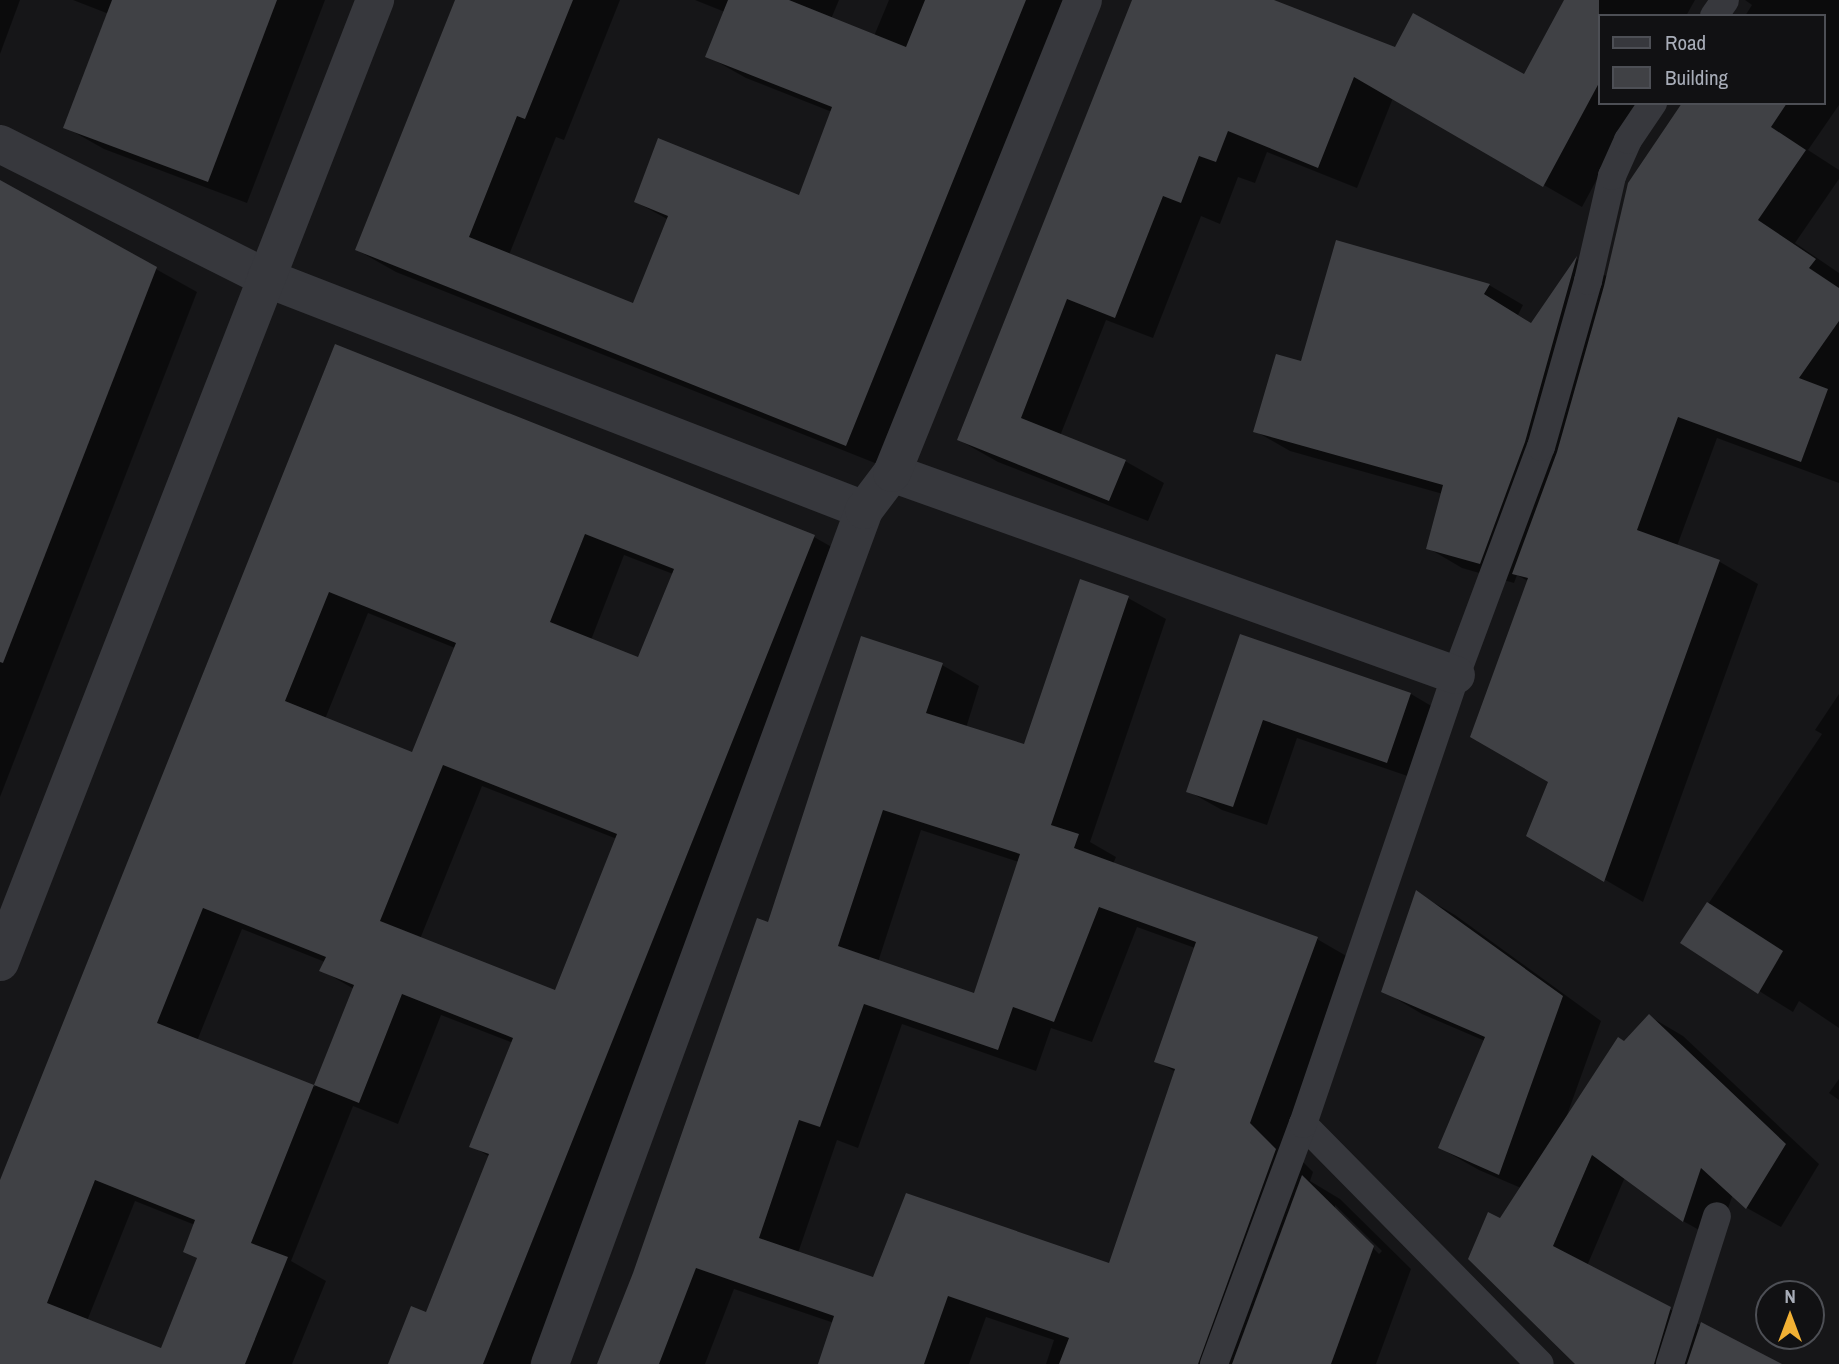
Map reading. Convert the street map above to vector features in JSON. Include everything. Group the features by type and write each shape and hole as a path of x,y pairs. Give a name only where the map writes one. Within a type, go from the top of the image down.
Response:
{"street":[{"path":"0,962 375,0"},
{"path":"550,1364 864,510 892,473 1083,0"},
{"path":"0,144 266,278 864,510"},
{"path":"892,473 1457,676"}],"lane":[{"path":"1213,1364 1303,1124 1457,676 1541,447 1588,281 1612,176 1628,140 1652,105"},
{"path":"1303,1124 1540,1364"},
{"path":"1670,1364 1717,1216"}],"building":[{"path":"112,0 277,0 208,182 63,128"},
{"path":"455,0 573,0 525,119 517,116 469,237 633,303 668,216 634,202 658,138 799,195 832,107 705,57 728,0 789,0 906,47 925,0 1026,0 846,446 355,250"},
{"path":"1132,0 1274,0 1395,47 1413,13 1524,74 1564,0 1599,0 1598,85 1543,187 1354,77 1318,168 1228,131 1216,162 1199,156 1181,203 1163,196 1115,318 1067,299 1021,418 1126,460 1109,501 957,440"},
{"path":"1681,105 1786,105 1771,127 1806,150 1758,220 1816,259 1809,268 1839,288 1839,321 1799,378 1828,389 1801,462 1678,417 1637,530 1720,560 1604,882 1526,836 1548,782 1470,737 1528,578 1512,574 1557,452 1604,286 1628,183"},
{"path":"0,180 157,267 3,663 0,662"},
{"path":"1336,240 1490,284 1484,294 1531,323 1577,256 1525,442 1480,564 1426,549 1443,485 1253,432 1276,354 1301,361"},
{"path":"335,344 815,535 483,1364 388,1364 411,1306 426,1312 489,1154 469,1147 513,1038 402,994 359,1103 314,1085 251,1243 288,1257 245,1364 0,1364 0,1180","holes":["585,534 674,569 638,657 550,622","329,592 456,643 412,752 285,701","443,765 617,834 555,990 380,921","203,908 326,957 319,971 354,985 314,1085 157,1023","95,1180 195,1220 183,1252 197,1258 161,1348 47,1303"]},
{"path":"1080,579 1129,596 1051,825 1079,834 1074,848 1318,937 1250,1123 1276,1149 1198,1364 1059,1364 1069,1338 948,1296 924,1364 818,1364 834,1316 696,1268 659,1364 597,1364 633,1273 757,918 768,922 861,636 943,663 926,713 1024,744","holes":["883,810 1020,854 974,993 838,946","1099,907 1196,942 1154,1062 1175,1069 1109,1263 906,1193 873,1277 759,1238 799,1120 820,1127 864,1004 998,1050 1013,1007 1054,1022"]},
{"path":"1240,634 1411,693 1387,763 1263,720 1233,807 1186,792"},
{"path":"1416,890 1563,996 1499,1175 1438,1148 1485,1037 1381,992"},
{"path":"1707,902 1783,951 1758,994 1680,943"},
{"path":"1649,1014 1786,1144 1746,1209 1701,1168 1683,1222 1592,1155 1553,1246 1671,1307 1654,1364 1575,1364 1468,1259 1488,1212 1500,1218 1618,1037 1624,1041"},
{"path":"1302,1175 1374,1246 1331,1364 1232,1364"},
{"path":"1701,1322 1782,1364 1687,1364"}]}
